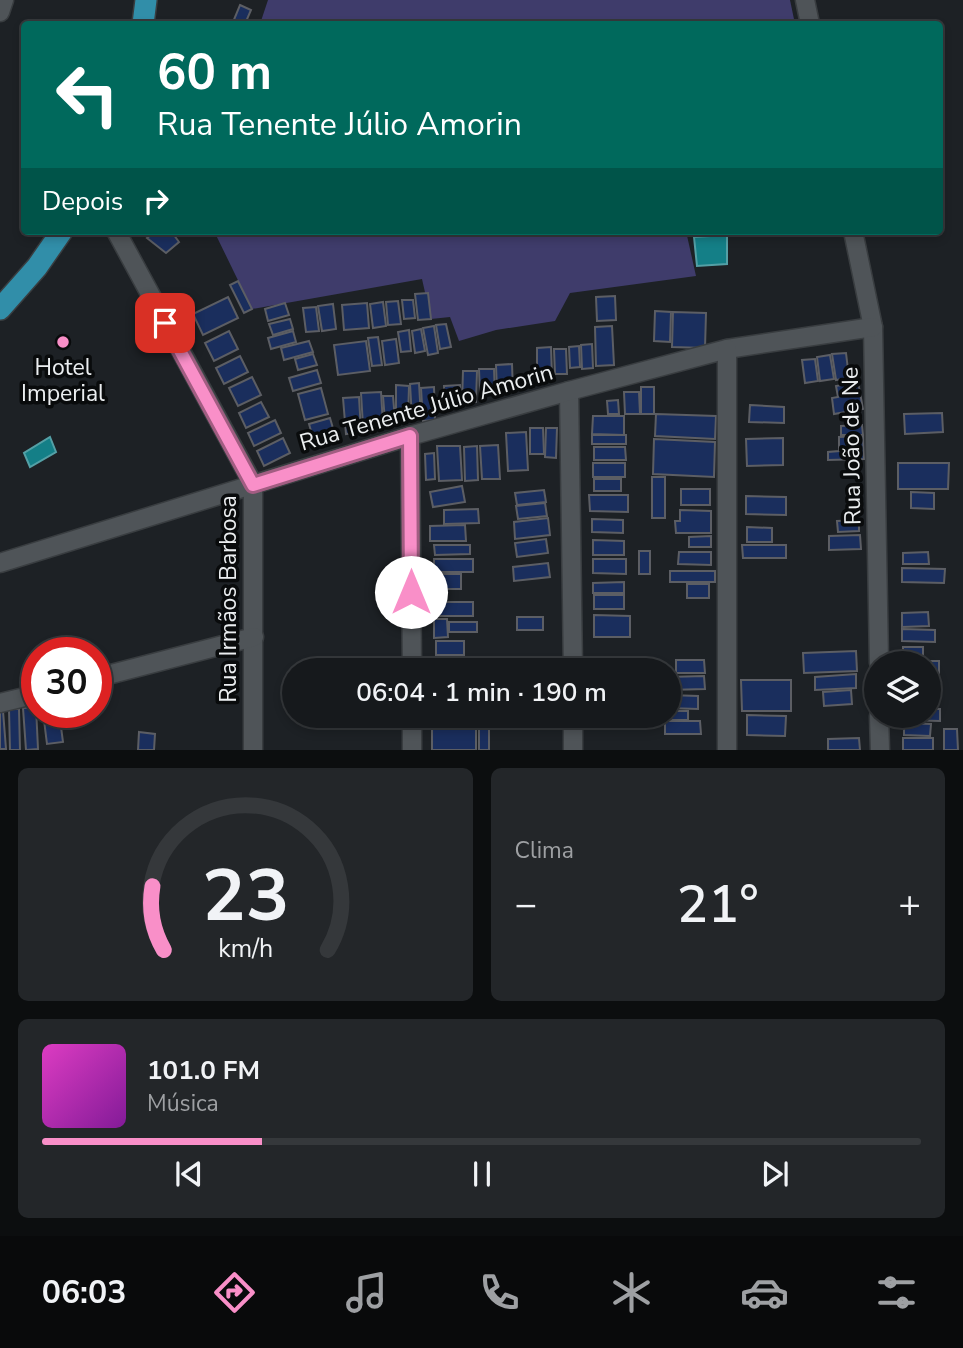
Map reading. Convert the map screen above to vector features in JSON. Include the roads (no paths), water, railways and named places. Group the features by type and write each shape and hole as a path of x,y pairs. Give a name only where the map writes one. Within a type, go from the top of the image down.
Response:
{"main road":[{"path":"143,21 146,0"},
{"path":"0,309 37,267 59,235"}],"street":[{"path":"0,12 4,0"},
{"path":"805,0 809,21"},
{"name":"Rua Irmãos Barbosa","path":"118,235 253,485 253,750"},
{"name":"Rua João de Ne","path":"854,235 873,327 879,651"},
{"name":"Rua Tenente Júlio Amorin","path":"0,563 410,436 569,391 727,349 873,327"},
{"path":"727,349 727,750"},
{"path":"569,391 573,658"},
{"path":"410,436 412,658"},
{"path":"112,674 254,636"},
{"path":"0,703 21,698"},
{"path":"412,728 412,750"},
{"path":"573,728 573,750"},
{"path":"880,728 880,750"}],"water":[{"path":"727,235 727,264 697,266 694,237"},
{"path":"50,437 56,452 30,467 24,453"}],"place":[{"name":"Hotel Imperial","path":"63,342"}]}
